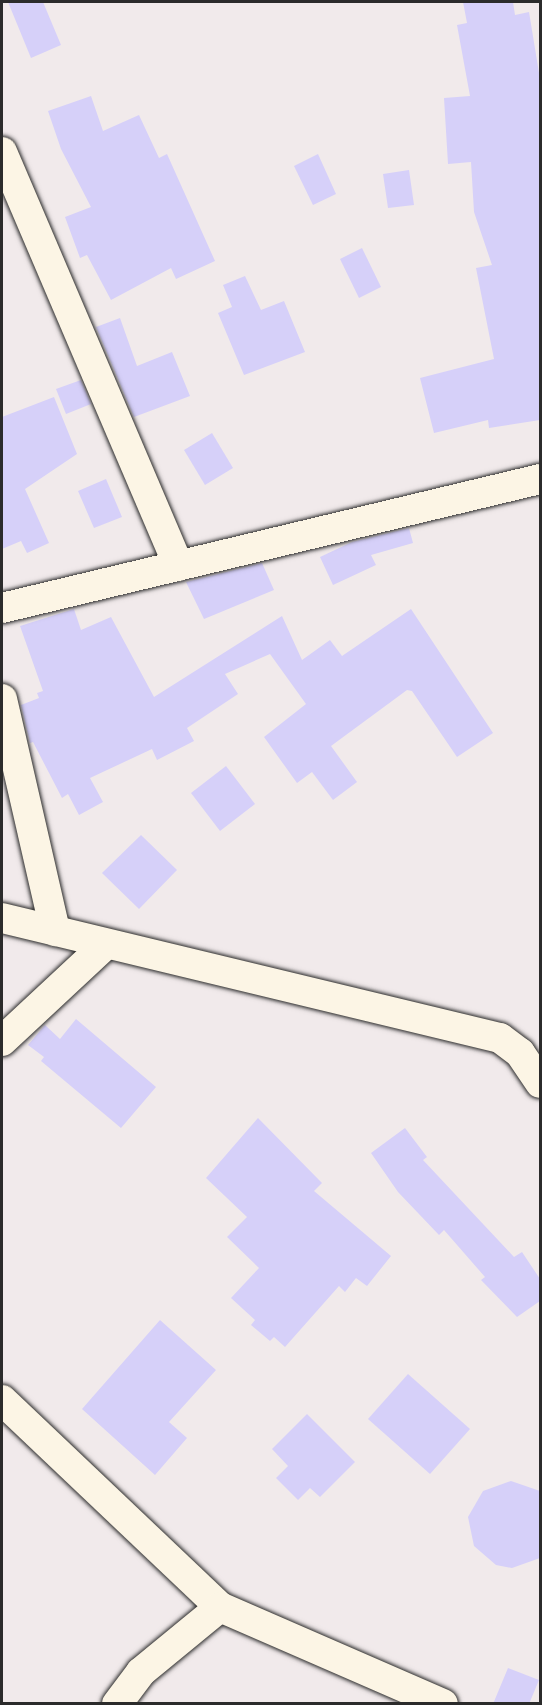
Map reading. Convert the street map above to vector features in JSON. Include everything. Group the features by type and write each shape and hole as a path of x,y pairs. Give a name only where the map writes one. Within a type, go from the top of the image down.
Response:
{"street":[{"path":"2,152 179,566"},
{"path":"2,608 540,479"},
{"path":"2,699 55,931"},
{"path":"2,918 500,1038 520,1053 540,1083"},
{"path":"2,1041 106,944"},
{"path":"2,1400 220,1607 428,1700"},
{"path":"117,1704 141,1672 220,1607"}],"building":[{"path":"8,2 43,2 61,45 31,58"},
{"path":"463,2 513,2 515,15 529,12 540,79 540,420 489,428 488,420 434,433 420,378 494,359 476,268 492,265 474,212 471,162 448,164 444,98 470,96 457,25 467,23"},
{"path":"91,96 103,131 139,115 159,158 167,154 215,261 176,279 171,268 111,300 87,255 80,258 65,217 91,207 61,149 48,111"},
{"path":"318,154 336,194 313,205 294,166"},
{"path":"409,170 414,205 388,208 383,174"},
{"path":"362,248 381,287 359,298 340,259"},
{"path":"245,276 261,310 284,301 305,352 244,375 218,313 232,307 223,285"},
{"path":"120,318 137,366 172,352 190,396 134,417 96,327"},
{"path":"81,380 91,404 66,414 56,389"},
{"path":"54,397 77,454 25,489 49,543 27,553 21,541 2,549 2,417"},
{"path":"212,433 233,468 205,485 184,450"},
{"path":"106,479 122,517 94,528 78,491"},
{"path":"409,528 413,543 371,555 376,565 333,585 320,557 352,542"},
{"path":"262,563 274,590 204,619 186,582"},
{"path":"74,609 81,630 111,617 154,697 282,616 302,660 330,640 342,656 411,609 493,733 457,757 412,691 407,690 331,746 357,782 333,800 312,772 297,783 264,737 306,704 270,654 225,674 238,694 187,728 194,741 157,760 152,749 90,778 103,802 79,815 68,794 62,798 33,742 30,743 21,705 39,698 37,693 43,691 20,626"},
{"path":"226,766 255,804 220,831 191,793"},
{"path":"141,835 177,870 139,909 102,873"},
{"path":"76,1019 156,1087 121,1128 41,1061 44,1057 28,1045 45,1025 60,1039"},
{"path":"258,1118 322,1183 314,1191 391,1256 367,1286 356,1278 345,1292 339,1286 285,1347 274,1337 270,1341 251,1325 255,1320 231,1298 259,1268 227,1237 247,1217 206,1178"},
{"path":"405,1128 427,1157 423,1160 514,1257 522,1252 540,1279 540,1301 517,1317 481,1280 485,1277 444,1230 439,1235 398,1192 371,1153"},
{"path":"160,1320 216,1370 169,1422 187,1438 155,1475 82,1409"},
{"path":"408,1374 470,1429 430,1474 368,1419"},
{"path":"307,1414 355,1462 320,1497 310,1488 298,1500 276,1478 288,1466 272,1449"},
{"path":"511,1481 540,1491 540,1558 512,1568 496,1565 474,1546 468,1517 483,1491"},
{"path":"508,1668 539,1680 529,1704 493,1704"}]}
